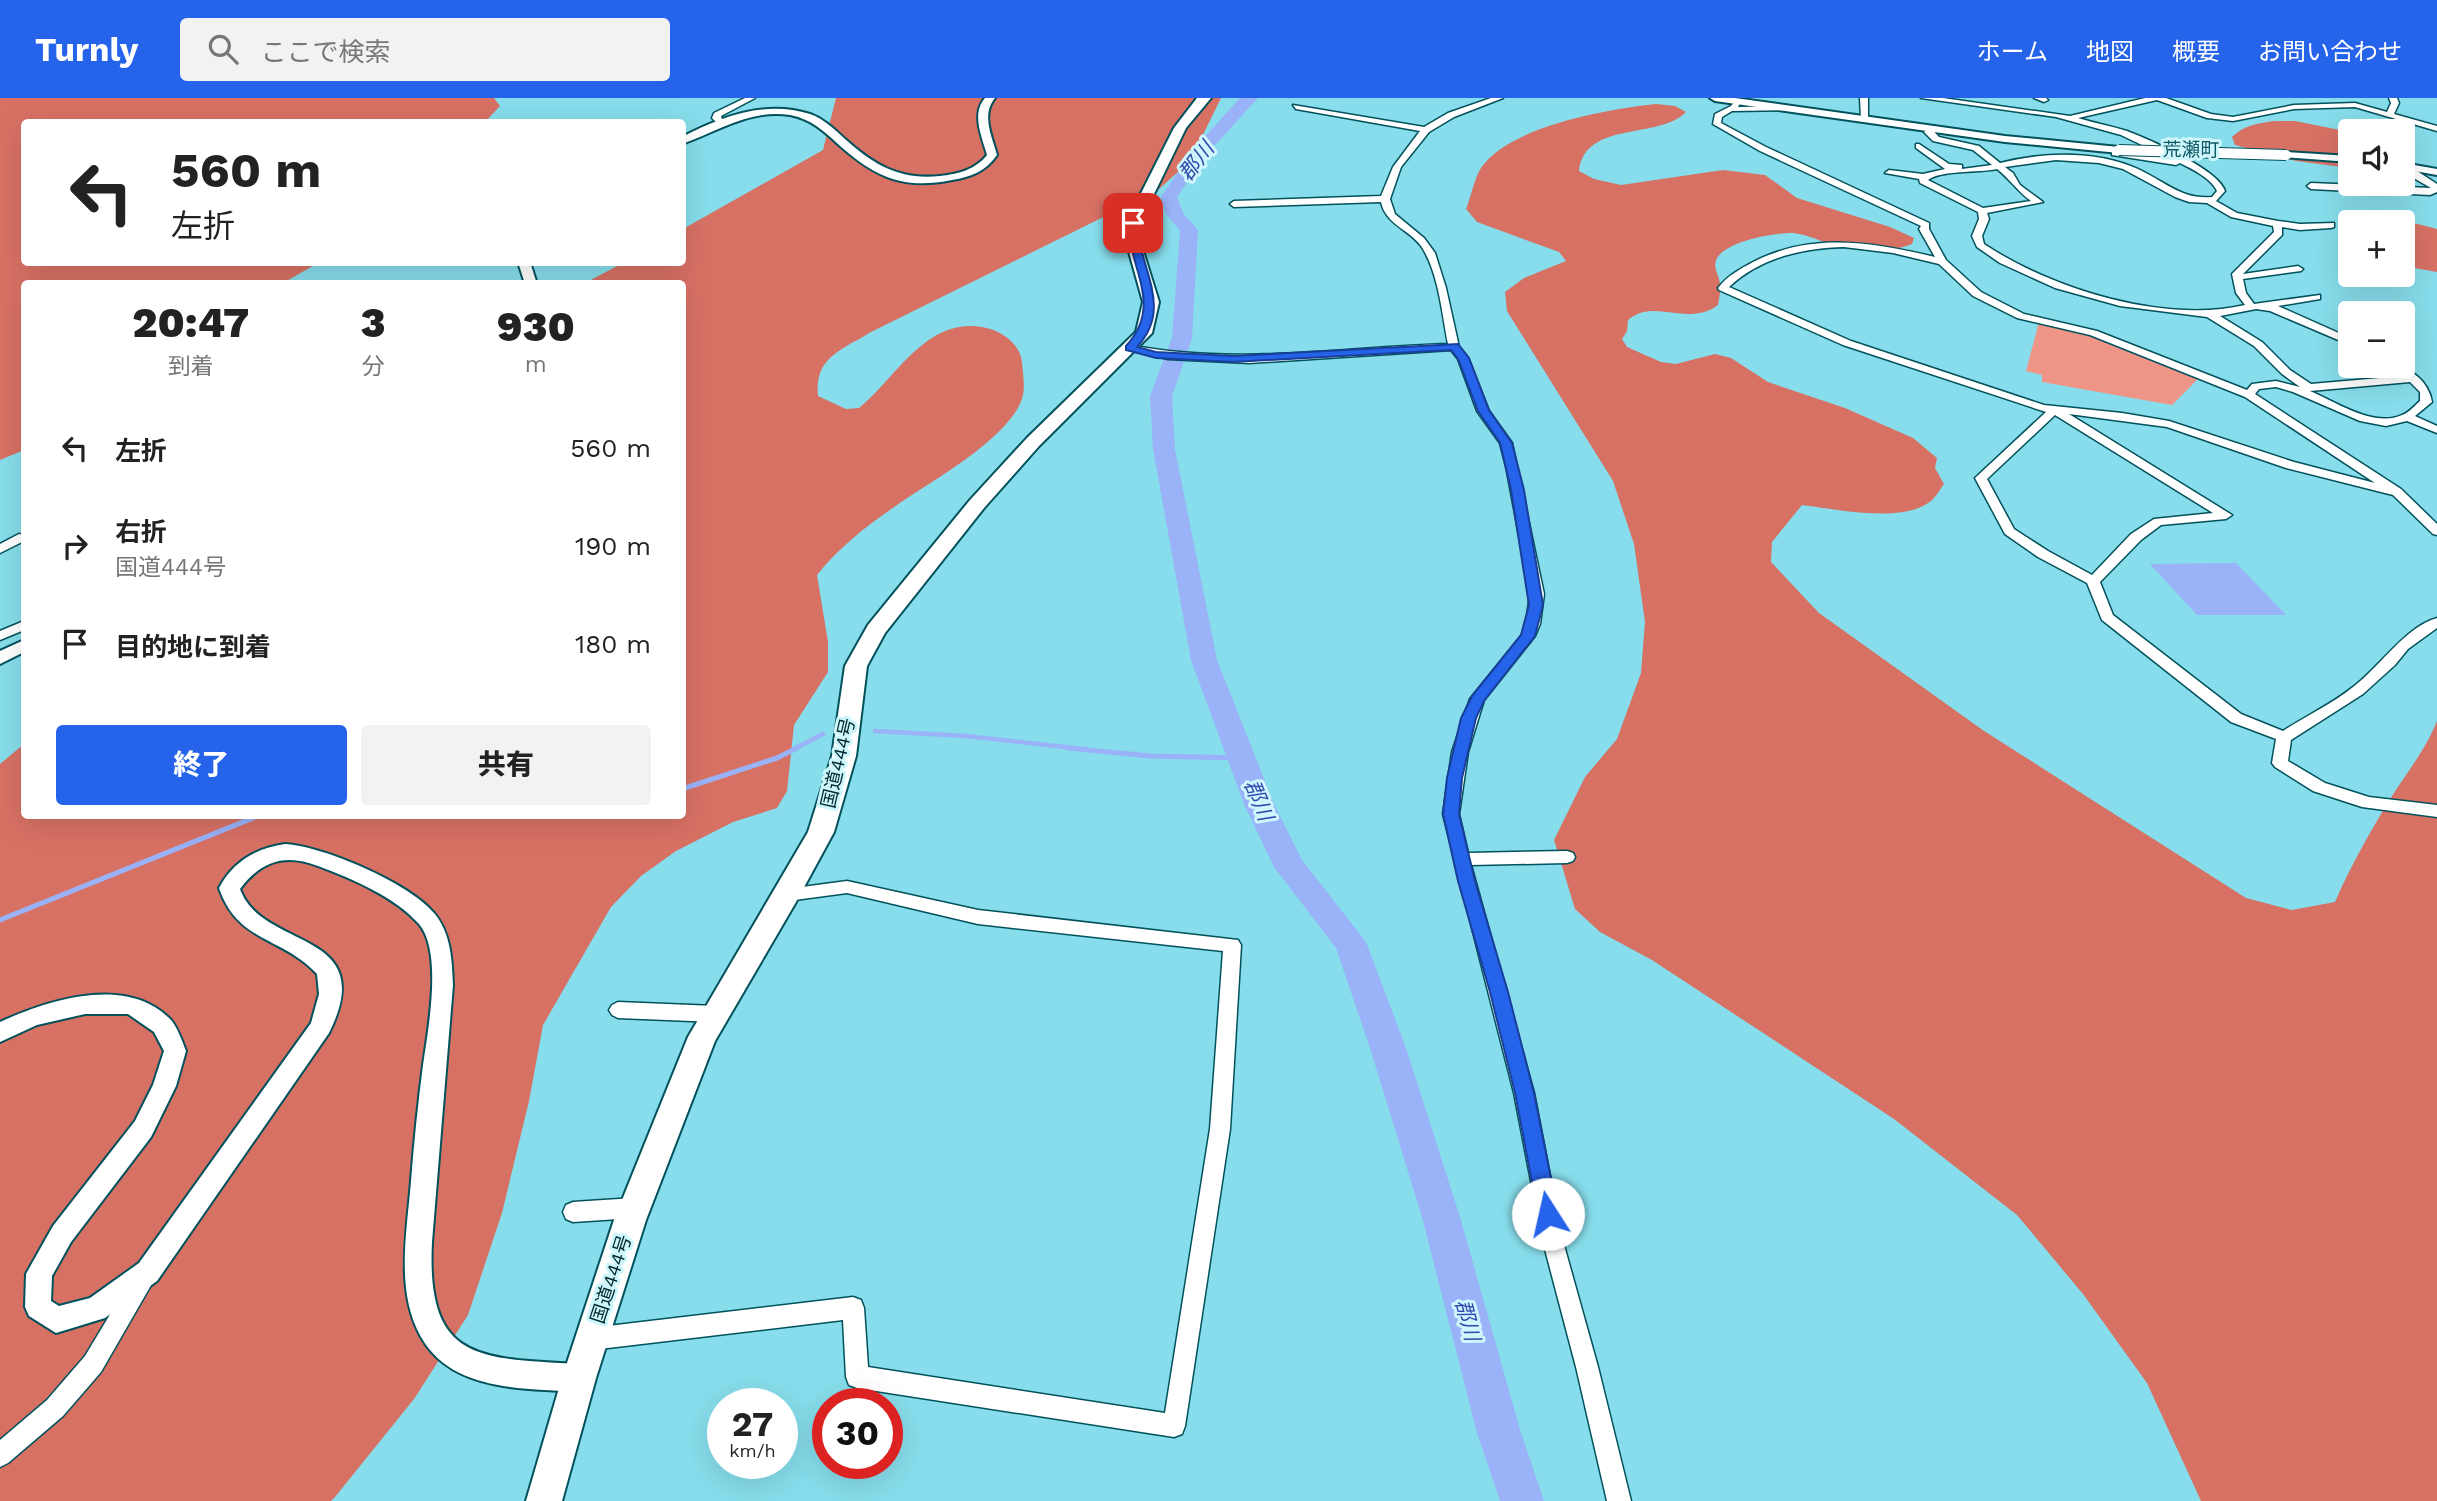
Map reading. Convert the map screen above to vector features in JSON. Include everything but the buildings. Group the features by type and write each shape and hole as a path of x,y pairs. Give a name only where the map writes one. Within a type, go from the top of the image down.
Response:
{"highway":[{"name":"国道444号","path":"544,1501 579,1378 634,1208 702,1037 787,895 821,832 844,756 856,666 876,630 977,504 1033,442 1144,333 1151,302 1133,241 1133,223 1180,128 1198,103 1205,98"}],"street":[{"path":"720,121 716,118 717,115 749,98"},
{"path":"686,139 720,121 768,112 803,115 816,120 872,168 885,175 919,181 940,179 975,170 987,163 992,155 982,110 985,101 990,98"},
{"path":"1499,98 1462,111 1426,130 1392,174 1383,198 1387,211 1396,223 1430,251 1454,347 1463,358 1483,411 1506,443 1536,594 1533,624 1528,636 1477,699 1469,718 1455,778 1451,814 1506,1017 1524,1093 1552,1238 1619,1501"},
{"path":"1715,98 1734,105 1787,108 1930,129 2094,148 2338,159"},
{"path":"1864,98 1865,119"},
{"path":"1925,98 2056,115 2124,133 2189,164 2219,185 2218,197 2210,201"},
{"path":"2072,118 2157,98 2220,118 2233,119 2294,107 2343,104 2390,114 2437,129"},
{"path":"2390,114 2395,103 2393,98"},
{"path":"2039,99 2016,104 2056,115"},
{"path":"1734,105 1718,116 1717,124 1763,149 1926,225 1924,229 1942,262 1977,294 2021,316 2093,333 2249,395 2397,492 2437,531"},
{"path":"1296,107 1426,130"},
{"path":"1924,177 1923,180 1982,211 2039,202 2017,187 2010,175 1976,148 1936,139 1927,132 1930,129"},
{"path":"1919,146 1948,167 1969,168 1973,171"},
{"path":"2094,148 2189,164"},
{"path":"1889,173 1924,177 1937,172 1973,171 2042,158 2115,164 2141,174 2166,192 2210,201 2232,216 2246,220 2263,219 2300,227 2331,225"},
{"path":"2415,169 2437,172"},
{"path":"2415,174 2437,188 2430,192 2415,191"},
{"path":"2311,186 2338,187"},
{"path":"1234,204 1383,198"},
{"path":"1982,211 1984,219 1977,236 1980,245 2029,276 2074,291 2197,318 2316,297"},
{"path":"2277,224 2279,233 2237,274 2241,293 2257,307 2295,317 2338,336"},
{"path":"1942,262 1882,247 1823,243 1801,247 1758,262 1723,288 1847,342 2001,395 2054,410 2122,416 2169,424 2290,465 2397,492"},
{"path":"2239,277 2298,269"},
{"path":"2211,315 2258,344 2277,364 2309,388 2413,378 2426,391 2426,402 2407,417 2384,421 2368,419 2330,405 2298,389 2274,383 2256,386 2249,395"},
{"path":"1130,348 1156,355 1233,359 1454,347"},
{"path":"2054,410 1982,478 2009,530 2043,554 2093,581 2107,617 2236,718 2284,737"},
{"path":"2054,410 2226,516 2158,522 2136,537 2093,581"},
{"path":"2407,417 2437,430"},
{"path":"0,548 19,538"},
{"path":"2437,622 2403,646 2390,662 2358,691 2284,737 2280,763 2319,787 2368,803 2437,811"},
{"path":"0,636 21,626"},
{"path":"0,657 21,646"},
{"path":"0,1455 55,1408 93,1364 148,1272 321,1026 330,994 328,971 307,951 253,925 233,906 229,888 242,868 269,853 295,851 335,863 407,901 434,928 441,963 440,1007 423,1174 417,1282 430,1327 452,1356 490,1370 579,1378"},
{"path":"1462,859 1567,858"},
{"path":"591,1339 853,1308 857,1377 1174,1426 1220,1129 1232,945 978,917 847,887 787,895"},
{"path":"0,1033 33,1017 85,1005 132,1005 162,1025 175,1051 164,1086 143,1129 56,1244 39,1274 38,1307 56,1320 96,1309 148,1272"},
{"path":"618,1010 716,1014"},
{"path":"573,1212 634,1208"}],"shaded area":[{"path":"0,98 494,98 500,106 488,119 21,119 21,266 313,266 288,280 21,280 21,451 0,460"},
{"path":"836,98 1221,98 1196,149 1179,171 1158,190 871,332 840,350 825,363 818,383 818,396 846,409 859,408 928,341 944,331 962,326 982,327 1003,335 1018,350 1024,391 1016,411 988,442 865,529 844,546 817,575 828,642 828,672 794,725 787,791 777,808 733,822 676,851 641,876 611,907 543,1025 529,1101 502,1213 468,1315 414,1399 335,1497 331,1501 0,1501 0,764 21,746 21,819 686,819 686,280 591,280 617,266 686,266 686,227 823,150"},
{"path":"1656,104 1675,106 1686,112 1659,126 1608,137 1594,144 1584,155 1579,171 1594,179 1621,185 1723,170 1765,175 1797,198 1890,227 1914,238 1912,244 1882,250 1849,248 1792,233 1763,236 1740,243 1722,252 1717,258 1715,268 1720,287 1718,305 1694,314 1649,311 1638,314 1628,320 1627,331 1622,339 1627,347 1661,362 1676,364 1715,354 1731,358 1768,382 1845,408 1913,438 1937,458 1935,468 1944,484 1933,499 1919,508 1904,512 1869,513 1802,505 1772,542 1771,562 1819,613 1984,731 2246,898 2292,910 2335,902 2369,835 2437,721 2437,1501 2201,1501 2147,1383 2083,1294 2017,1215 1894,1119 1652,960 1600,932 1575,909 1554,840 1585,777 1617,739 1641,673 1645,622 1634,544 1613,481 1507,311 1505,292 1524,278 1566,261 1559,252 1477,222 1466,209 1481,168 1495,153 1514,141 1561,122 1587,115"},
{"path":"2295,121 2338,130 2338,166 2296,161 2235,145 2232,137 2247,127"},
{"path":"2415,223 2437,229 2437,272 2415,268"},
{"path":"2039,322 2091,334 2199,378 2172,405 2042,382 2042,375 2026,371"}],"water":[{"path":"2236,563 2286,615 2197,615 2150,564"}],"waterway":[{"name":"郡川","path":"1251,98 1245,101 1199,153 1169,197 1175,214 1189,230 1182,338 1161,396 1164,449 1204,660 1259,804 1290,867 1350,942 1388,1048 1441,1217 1499,1433 1522,1501"},
{"path":"875,731 966,736 1083,749"},
{"path":"794,749 823,734"},
{"path":"686,788 777,758 797,748"},
{"path":"1068,748 1150,756 1241,758"},
{"path":"0,920 251,819"}],"district":[{"name":"荒瀬町","path":"2191,149"}],"route":[{"path":"1133,223 1133,241 1151,302 1144,333 1130,348 1156,355 1233,359 1454,347 1463,358 1483,411 1506,443 1517,490 1536,605 1528,636 1477,699 1469,718 1455,778 1451,814 1524,1093 1548,1214"}]}
